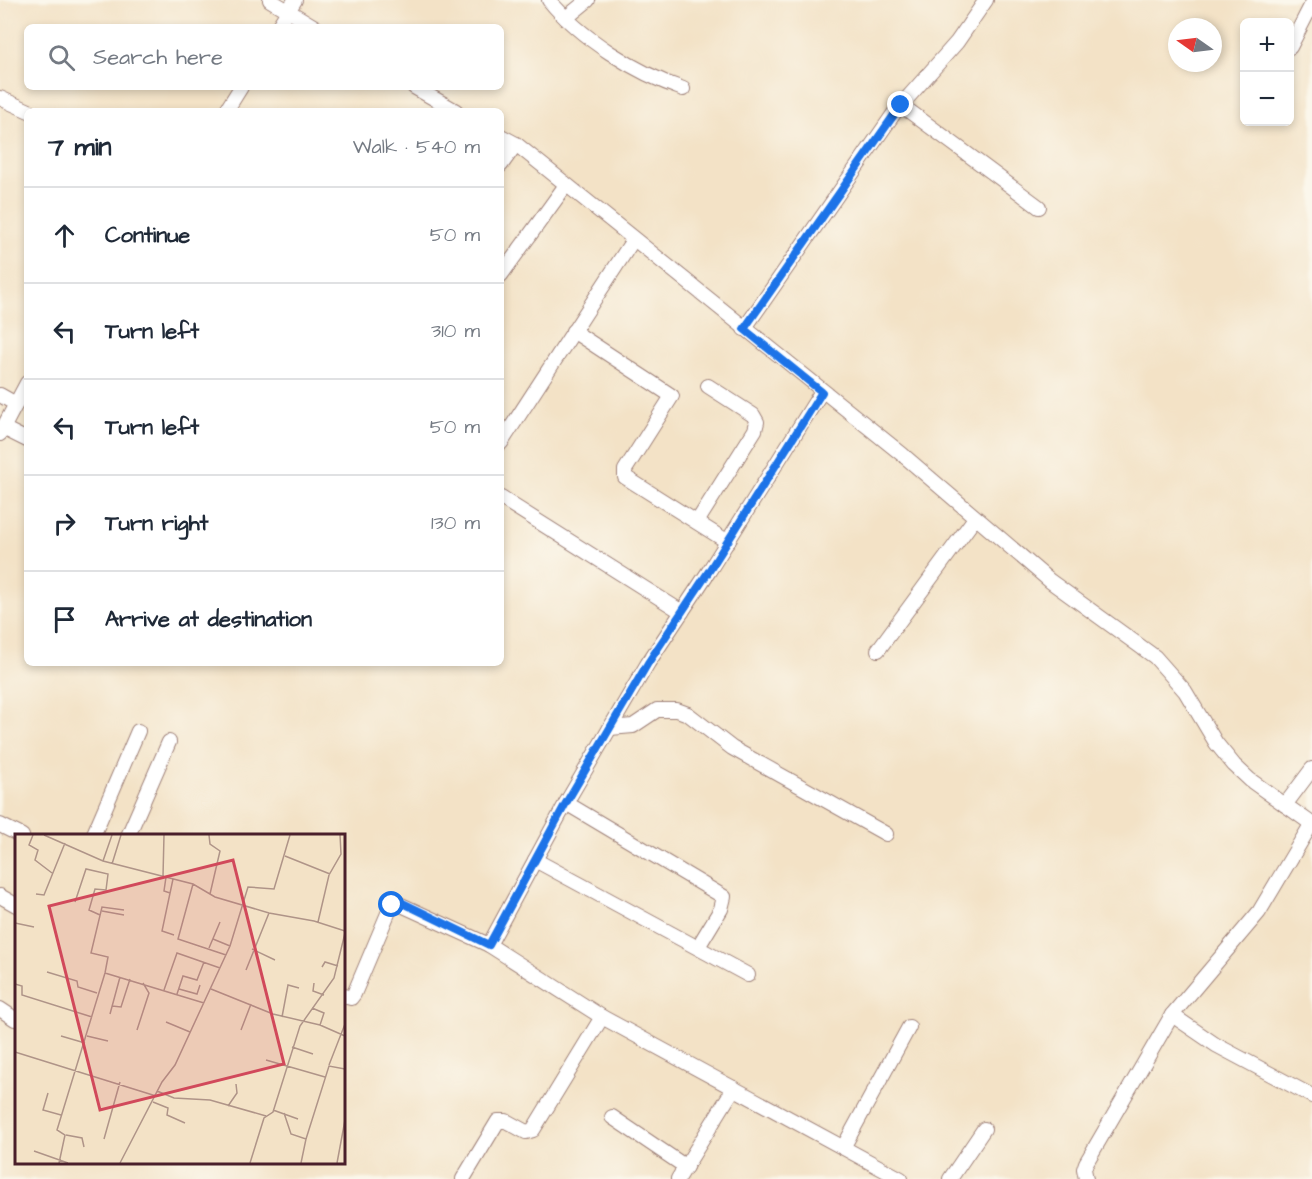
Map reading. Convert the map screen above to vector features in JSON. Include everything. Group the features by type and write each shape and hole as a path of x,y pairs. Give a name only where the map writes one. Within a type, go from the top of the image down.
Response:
{"street":[{"path":"270,0 292,5 312,24"},
{"path":"549,0 566,18 642,73 683,89"},
{"path":"566,18 588,0"},
{"path":"744,329 901,105 957,42 986,0"},
{"path":"1294,39 1312,4"},
{"path":"280,24 292,5"},
{"path":"228,108 239,90"},
{"path":"419,90 451,108"},
{"path":"0,98 24,109"},
{"path":"901,105 1039,207"},
{"path":"504,138 516,144 903,455 1050,581 1155,657 1185,691 1216,743 1234,765 1312,823 1259,912 1172,1015 1086,1163 1084,1169 1086,1179"},
{"path":"504,161 516,144"},
{"path":"504,271 566,185"},
{"path":"504,438 633,240"},
{"path":"573,331 672,396 624,474 630,481 728,542"},
{"path":"697,522 755,430 757,422 753,415 708,386"},
{"path":"24,390 2,431 24,439"},
{"path":"489,945 566,803 610,728 822,392"},
{"path":"0,395 16,404"},
{"path":"504,500 682,612"},
{"path":"878,650 975,518"},
{"path":"610,728 633,726 657,710 677,710 688,714 714,736 742,754 886,834"},
{"path":"94,834 138,731"},
{"path":"129,834 169,742"},
{"path":"1285,805 1312,769"},
{"path":"566,803 724,897 721,909 698,947"},
{"path":"0,825 18,834"},
{"path":"535,860 748,975"},
{"path":"0,896 15,904"},
{"path":"345,996 351,998 354,994 389,911 397,903 489,945 602,1017 844,1146 881,1174 901,1179"},
{"path":"0,1010 15,1019"},
{"path":"1172,1015 1226,1050 1312,1096"},
{"path":"463,1179 498,1121 506,1121 530,1133 533,1130 602,1017"},
{"path":"844,1146 909,1027"},
{"path":"612,1117 682,1173 734,1088"},
{"path":"950,1179 984,1129"}],"route":[{"path":"392,905 403,903 489,945 566,803 648,663 822,392 744,329 901,105"}]}
